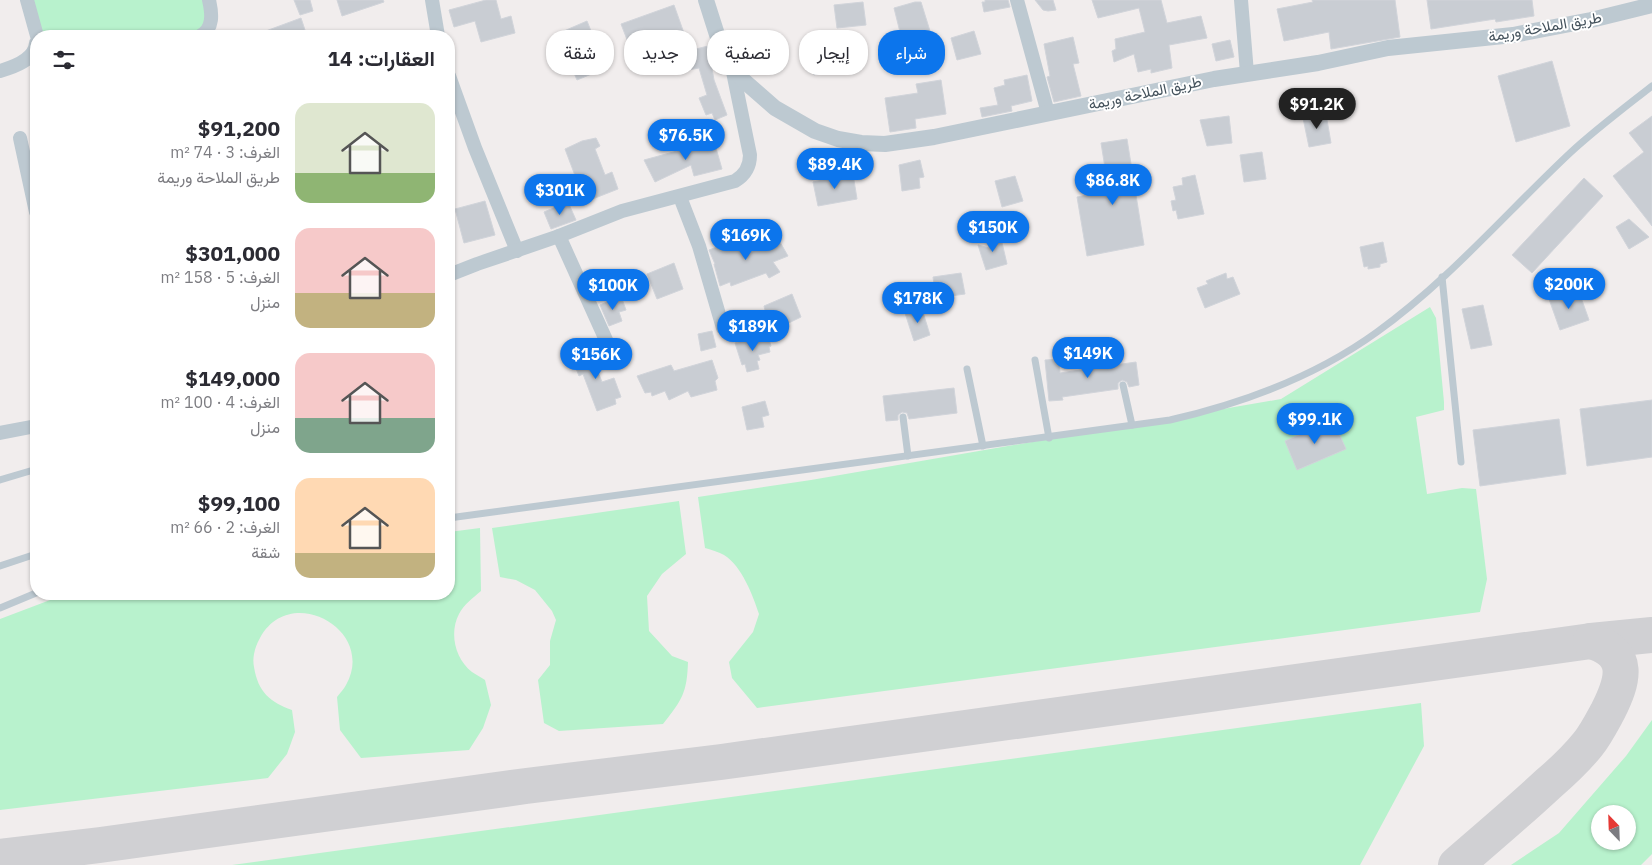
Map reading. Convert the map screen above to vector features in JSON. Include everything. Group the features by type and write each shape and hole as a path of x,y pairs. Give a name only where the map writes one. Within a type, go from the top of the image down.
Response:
{"street":[{"path":"27,0 35,30"},
{"path":"206,30 212,18 209,0"},
{"path":"432,0 437,30"},
{"name":"طريق الملاحة وريمة","path":"706,0 716,30"},
{"path":"1017,0 1048,113"},
{"path":"1241,0 1247,73"},
{"name":"طريق الملاحة وريمة","path":"739,75 775,108 815,131 838,139 885,144 909,142 1247,73 1318,63 1388,48 1513,34 1591,20 1652,5"},
{"path":"0,71 18,66 30,56"},
{"path":"455,273 559,236 622,211 680,197 735,181 741,177 748,166 750,155 733,75"},
{"path":"455,93 475,148 518,251"},
{"path":"20,138 30,184"},
{"path":"680,197 699,246 723,328"},
{"path":"559,236 610,351"},
{"path":"0,434 30,427"}],"lane":[{"path":"455,517 1049,438 1170,420 1242,401 1277,388 1311,372 1344,354 1376,333 1442,277 1570,153 1652,86"},
{"path":"1442,277 1460,462"},
{"path":"1035,360 1049,438"},
{"path":"968,369 983,446"},
{"path":"1123,386 1132,425"},
{"path":"903,417 908,456"},
{"path":"0,480 30,471"},
{"path":"0,566 30,556"},
{"path":"0,608 30,596"}],"green space":[{"path":"27,0 209,0 212,18 204,30 35,30"},
{"path":"1430,307 1436,318 1444,410 1416,417 1427,494 1462,488 1476,489 1487,579 1480,612 757,708 732,678 729,662 753,632 759,614 746,582 736,566 724,555 705,548 698,497 811,480 1281,399"},
{"path":"679,501 686,554 662,574 647,596 649,631 672,656 688,662 685,689 675,709 663,724 559,731 544,723 538,680 550,665 550,641 556,620 552,611 535,590 516,580 500,577 492,528"},
{"path":"480,528 481,591 461,610 454,629 455,645 461,660 472,672 485,680 491,705 483,728 469,750 361,758 340,730 337,697 346,685 352,665 350,647 340,631 326,620 309,614 290,614 274,622 260,638 255,648 253,663 259,683 266,695 292,710 295,732 287,754 268,778 0,810 0,619 50,600 455,600 455,531"},
{"path":"1421,703 1424,746 1360,865 232,865"},
{"path":"1652,720 1652,854 1641,865 1511,865 1559,833 1626,756"}],"building":[{"path":"294,0 310,0 313,11 300,15"},
{"path":"337,0 383,0 384,2 342,16"},
{"path":"486,0 496,0 501,19 511,16 515,33 481,42 475,21 454,27 449,10"},
{"path":"985,0 1008,0 1010,7 984,12 982,2 985,2"},
{"path":"1035,0 1053,0 1056,10 1043,10"},
{"path":"1092,0 1161,0 1167,23 1201,16 1207,38 1169,45 1172,68 1151,73 1151,69 1138,72 1134,54 1114,62 1112,51 1116,49 1115,39 1145,32 1139,8 1098,18"},
{"path":"1312,0 1395,0 1400,37 1331,49 1329,32 1284,41 1277,9 1313,2"},
{"path":"1427,0 1532,0 1534,16 1496,22 1495,19 1431,29"},
{"path":"863,2 866,25 837,28 834,5"},
{"path":"921,2 930,30 900,30 894,8"},
{"path":"674,5 683,30 624,30 624,32 621,24"},
{"path":"301,18 305,30 269,30"},
{"path":"587,21 591,30 566,30"},
{"path":"974,31 981,54 957,60 951,38"},
{"path":"1073,37 1079,63 1073,64 1081,96 1054,102 1047,77 1050,76 1044,44"},
{"path":"1230,40 1234,57 1216,61 1212,44"},
{"path":"707,46 707,75 713,75 727,115 715,120 712,113 706,115 699,98 707,95 699,68 697,68 697,49"},
{"path":"1552,61 1570,126 1516,142 1498,76"},
{"path":"575,75 589,75 577,80"},
{"path":"1027,75 1032,101 1011,106 1012,111 982,117 980,108 998,105 994,88 1005,85 1004,80"},
{"path":"941,80 946,114 915,119 916,128 890,132 885,98 918,93 916,84"},
{"path":"1326,114 1331,143 1309,147 1303,118"},
{"path":"1229,116 1232,143 1207,146 1200,120"},
{"path":"1652,116 1652,226 1613,176 1644,152 1629,133"},
{"path":"596,138 600,146 595,149 605,175 612,172 618,189 585,202 565,149 582,141"},
{"path":"1127,139 1144,245 1087,256 1077,197 1108,191 1101,143"},
{"path":"714,141 722,169 694,176 691,165 655,182 644,160"},
{"path":"1262,152 1266,179 1244,182 1240,155"},
{"path":"920,160 924,177 919,178 920,188 902,191 899,165"},
{"path":"853,174 857,199 818,206 813,182"},
{"path":"1195,175 1204,214 1178,219 1176,210 1173,211 1171,201 1176,200 1173,187 1183,185 1182,178"},
{"path":"1015,176 1023,201 1002,207 995,181"},
{"path":"1584,178 1603,196 1532,273 1512,255"},
{"path":"485,201 495,235 464,243 455,209"},
{"path":"568,202 576,220 551,229 544,212"},
{"path":"1629,219 1649,237 1629,249 1616,227"},
{"path":"1000,234 1007,264 986,270 978,245 989,248 987,237"},
{"path":"740,235 747,254 767,244 776,235 788,256 773,262 780,272 769,278 766,273 731,286 730,282 720,286 715,264 709,250 728,243 727,240"},
{"path":"1383,242 1387,262 1380,264 1380,267 1368,269 1368,266 1364,267 1360,247"},
{"path":"674,263 683,289 657,299 647,274"},
{"path":"961,273 965,294 936,298 933,277"},
{"path":"1226,273 1227,279 1233,277 1240,294 1205,308 1197,288 1208,284 1206,281"},
{"path":"1578,289 1589,320 1560,330 1549,299"},
{"path":"792,294 801,317 770,332 764,306"},
{"path":"621,296 626,310 619,312 622,321 609,326 600,305"},
{"path":"1483,305 1492,345 1471,349 1462,309"},
{"path":"922,309 930,335 914,341 905,313"},
{"path":"712,331 716,347 701,351 698,334"},
{"path":"768,336 771,346 769,347 770,352 758,355 760,360 757,361 759,369 747,372 745,364 742,365 735,343 750,338 750,341"},
{"path":"592,346 597,355 592,357 602,382 614,378 621,397 615,399 616,404 597,411 583,374 579,376 571,356 573,356 573,353"},
{"path":"1059,359 1060,373 1136,362 1139,385 1129,387 1127,382 1122,380 1118,383 1118,389 1062,397 1063,400 1049,401 1045,360"},
{"path":"712,360 718,378 715,381 717,390 691,397 688,391 669,400 665,391 652,396 651,392 645,393 637,376 671,365 674,371"},
{"path":"954,388 957,413 909,419 907,413 902,412 898,415 898,420 886,421 883,396"},
{"path":"1652,400 1652,457 1587,466 1580,409"},
{"path":"765,401 769,415 762,417 764,427 747,430 742,407"},
{"path":"1559,419 1566,474 1480,486 1473,430"},
{"path":"1333,420 1346,449 1297,470 1285,441"}],"taxiway":[{"path":"0,857 526,786 721,762 1591,641 1652,635"},
{"path":"1456,865 1564,770 1583,750 1596,732 1613,700 1620,679 1620,669 1613,653 1604,646 1591,641"}]}
